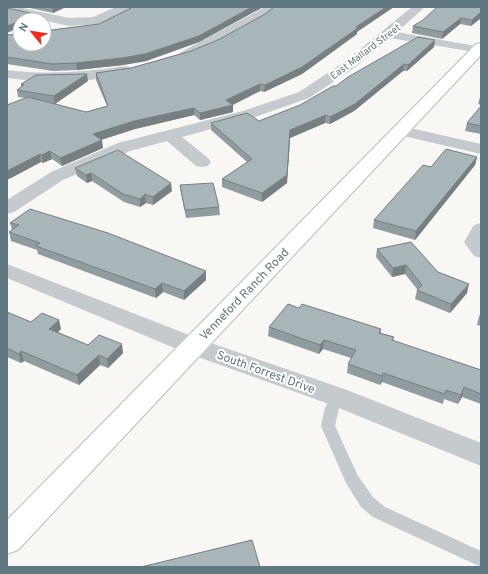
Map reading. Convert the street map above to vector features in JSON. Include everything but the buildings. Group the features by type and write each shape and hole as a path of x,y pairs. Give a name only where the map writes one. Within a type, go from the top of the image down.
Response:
{"street":[{"path":"7,7 69,22 95,21 126,7"},
{"path":"174,59 197,50 274,7"},
{"name":"East Mallard Street","path":"7,208 57,176 124,147 249,114 304,95 348,66 389,34 419,7"},
{"path":"389,34 480,49"},
{"name":"Venneford Ranch Road","path":"7,541 480,49"},
{"path":"8,75 78,75 136,68"},
{"path":"401,131 481,149"},
{"path":"170,135 202,162"},
{"path":"481,229 474,242 481,252"},
{"name":"South Forrest Drive","path":"7,270 193,346 338,398 481,455"}],"lane":[{"path":"338,398 332,408 328,426 352,479 367,502 379,512 481,559"}]}
